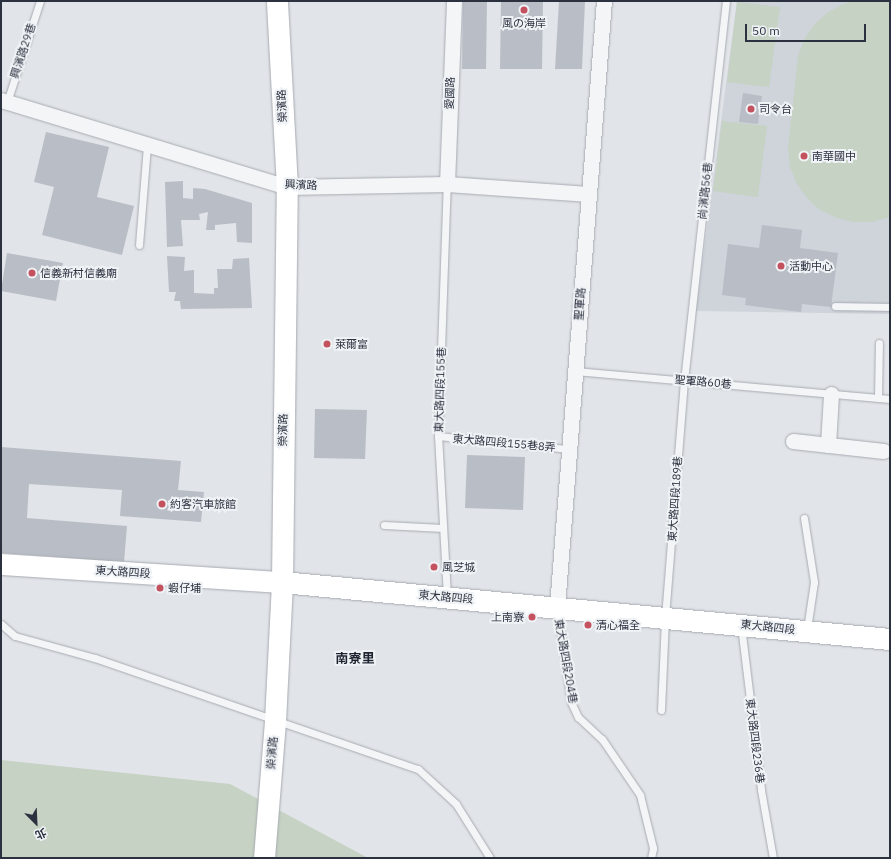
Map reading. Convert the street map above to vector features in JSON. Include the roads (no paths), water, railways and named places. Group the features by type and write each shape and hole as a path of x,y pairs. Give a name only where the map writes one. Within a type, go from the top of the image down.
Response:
{"main road":[{"name":"榮濱路","path":"264,858 275,721 282,582 287,187 277,1"},
{"name":"東大路四段","path":"1,564 282,582 890,639"}],"street":[{"name":"愛國路","path":"447,184 454,1"},
{"name":"聖軍路","path":"557,607 604,1"},
{"name":"興濱路","path":"4,101 287,187 447,184 589,194"},
{"path":"828,445 831,394"},
{"path":"793,441 883,451"}],"lane":[{"name":"興濱路29巷","path":"4,101 40,1"},
{"name":"尚濱路56巷","path":"684,381 726,1"},
{"path":"138,245 147,144"},
{"name":"東大路四段155巷","path":"447,184 438,436 447,597"},
{"path":"835,306 890,308"},
{"path":"878,398 879,343"},
{"name":"聖軍路60巷","path":"575,371 890,399"},
{"name":"東大路四段189巷","path":"661,710 665,617 684,381"},
{"name":"東大路四段155巷8弄","path":"438,436 569,449"},
{"path":"804,518 814,582 807,631"},
{"path":"384,524 443,528"},
{"name":"東大路四段204巷","path":"557,607 571,702 578,717 602,739 640,795 653,848 651,858"},
{"path":"1,624 15,636 95,658 418,769 456,804 490,858"},
{"name":"東大路四段236巷","path":"740,624 761,790 773,858"}],"place":[{"name":"風の海岸","path":"524,10"},
{"name":"司令台","path":"751,109"},
{"name":"南華國中","path":"804,156"},
{"name":"活動中心","path":"781,266"},
{"name":"信義新村信義廟","path":"32,273"},
{"name":"萊爾富","path":"327,344"},
{"name":"約客汽車旅館","path":"162,504"},
{"name":"風芝城","path":"434,567"},
{"name":"蝦仔埔","path":"160,588"},
{"name":"上南寮","path":"532,617"},
{"name":"清心福全","path":"588,625"}],"district":[{"name":"南寮里","path":"355,659"}]}
